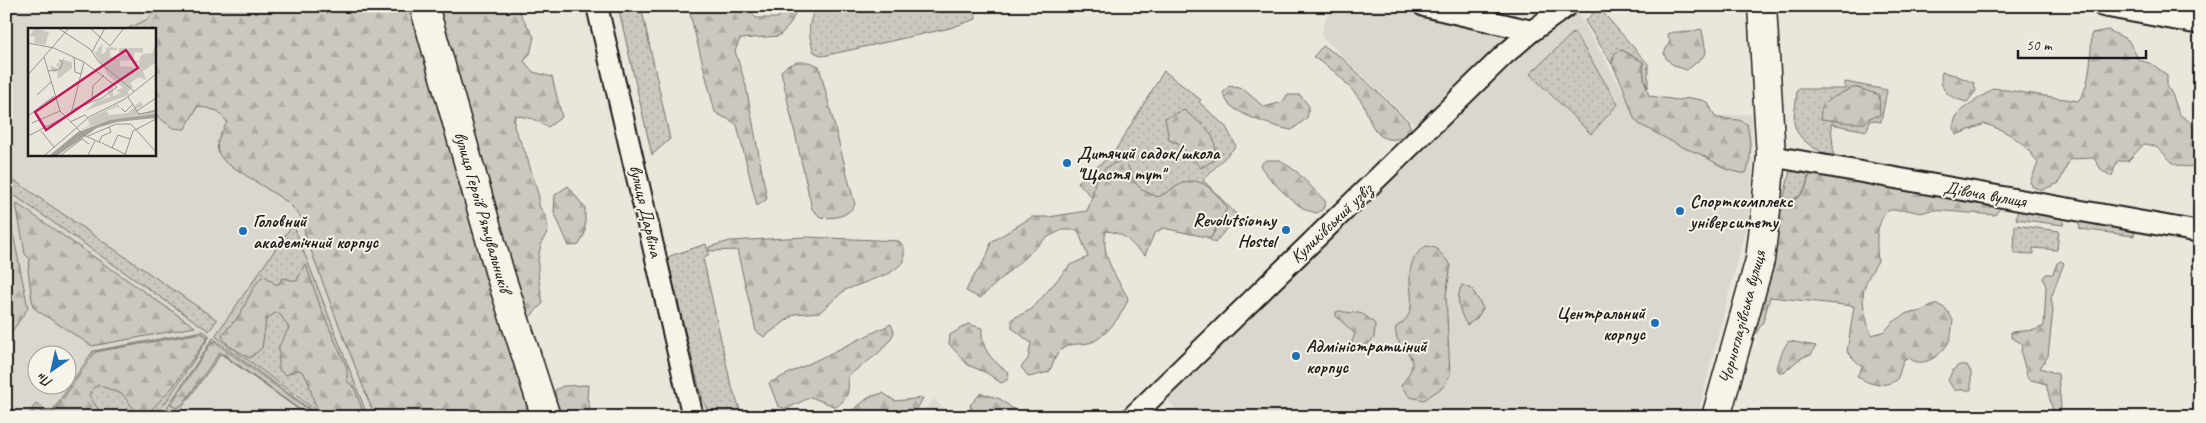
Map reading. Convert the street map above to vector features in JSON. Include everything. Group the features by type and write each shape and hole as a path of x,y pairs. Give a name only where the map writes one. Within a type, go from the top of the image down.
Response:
{"street":[{"name":"вулиця Героїв Рятувальників","path":"424,6 500,274 546,417"},
{"name":"вулиця Дарвіна","path":"597,6 694,417"},
{"path":"1424,6 1532,31"},
{"name":"Куликівський узвіз","path":"1132,417 1504,55 1532,31 1567,6"},
{"name":"Чорноглазівська вулиця","path":"1716,417 1760,260 1771,156 1762,6"},
{"path":"2103,6 2200,24"},
{"name":"Дівоча вулиця","path":"1771,156 2200,232"}],"shaded area":[{"path":"6,6 225,6 436,417 6,417"},
{"path":"1329,6 1459,6 1553,28 1576,10 1640,120 1752,114 1752,172 1748,220 1697,417 1184,417 1170,403 1165,395 1429,138 1321,36"},
{"path":"934,399 953,417 917,417"}],"green space":[{"path":"186,6 424,6 542,417 375,417 305,234 304,221 289,203 225,162 221,157 217,147 227,122 218,111 198,106 185,129 173,128 155,115 155,28 129,28 146,20 154,13"},
{"path":"437,6 519,6 521,15 534,37 530,54 524,61 533,72 552,77 562,117 548,127 533,119 515,115 514,127 526,154 539,197 539,206 546,217 548,231 540,248 538,266 543,303 528,319"},
{"path":"618,6 641,6 670,139 652,155"},
{"path":"688,6 745,6 756,18 778,18 784,6 799,6 789,26 779,36 740,39 735,51 746,86 767,199 757,206 737,125 715,112"},
{"path":"817,6 975,6 976,19 950,28 823,56 814,52 810,34 811,18"},
{"path":"1599,8 1648,64 1648,88 1644,79 1643,62 1622,50 1613,57 1612,64 1585,21"},
{"path":"1702,30 1706,52 1702,58 1687,70 1676,66 1665,57 1664,53 1670,41 1667,34"},
{"path":"2108,30 2128,40 2139,60 2152,64 2167,75 2167,86 2173,96 2179,114 2190,122 2200,137 2200,160 2197,165 2179,166 2173,163 2159,149 2144,144 2128,161 2117,161 2112,176 2102,171 2094,158 2070,159 2059,183 2042,190 2033,187 2030,182 2038,163 2028,149 2009,134 1985,124 1956,135 1954,126 1959,112 1993,88 2078,101 2083,94 2088,78 2092,33"},
{"path":"1574,32 1618,104 1591,134 1530,74"},
{"path":"1323,46 1341,57 1408,121 1411,129 1405,137 1389,139 1378,133 1357,95 1339,75 1313,57"},
{"path":"1622,50 1643,62 1644,79 1649,96 1678,100 1690,98 1702,100 1708,103 1716,118 1739,120 1747,124 1750,155 1746,173 1726,169 1639,124 1634,118 1622,84 1612,64 1615,53"},
{"path":"797,62 809,62 819,66 855,205 844,215 830,218 820,217 812,209 781,71"},
{"path":"1164,71 1201,100 1199,102 1226,127 1236,146 1203,180 1237,215 1215,243 1171,213 1136,247 1078,182 1113,154"},
{"path":"1942,72 1974,83 1976,91 1967,102 1947,93 1942,84"},
{"path":"1845,82 1887,90 1881,122 1870,120 1867,131 1831,124 1834,157 1809,144 1795,128 1797,89 1845,89"},
{"path":"1229,86 1243,89 1264,107 1283,102 1287,95 1300,95 1309,106 1307,118 1292,130 1259,120 1229,104 1223,93"},
{"path":"1852,88 1859,88 1879,95 1880,115 1869,118 1865,123 1821,119 1822,108 1830,99"},
{"path":"1184,110 1208,130 1215,143 1214,160 1201,168 1178,143 1169,140 1165,118"},
{"path":"1125,159 1133,178 1143,190 1158,197 1186,182 1198,182 1210,188 1227,208 1211,238 1163,228 1154,234 1145,255 1120,234 1106,231 1105,249 1107,257 1128,298 1123,311 1101,337 1089,343 1066,346 1058,353 1049,372 1029,377 1021,367 1028,359 1031,343 1012,328 1012,319 1032,309 1070,265 1088,257 1078,230 1062,230 1046,238 980,298 966,291 984,262 991,242 1032,217 1049,217 1087,211 1099,174 1104,169"},
{"path":"1266,160 1280,160 1297,172 1326,202 1323,209 1317,213 1309,211 1287,196 1260,165"},
{"path":"1791,166 1823,168 1808,177 1805,189 1800,195 1782,206"},
{"path":"1814,171 2002,206 1995,215 1932,210 1920,213 1908,210 1889,210 1884,215 1877,233 1878,261 1864,287 1863,293 1864,308 1872,335 1885,331 1892,323 1907,313 1918,312 1937,304 1946,309 1953,320 1952,332 1945,348 1931,360 1925,362 1914,361 1909,358 1904,359 1897,380 1892,382 1881,385 1867,382 1857,376 1862,367 1847,352 1854,306 1770,297 1763,322 1755,335 1753,331 1782,206 1801,195"},
{"path":"15,181 217,320 209,331 8,191"},
{"path":"568,186 585,208 585,233 579,245 569,246 554,212 555,195"},
{"path":"6,198 28,308 6,340"},
{"path":"16,203 195,327 92,346 38,311 33,307 28,270 30,259 25,254"},
{"path":"2018,209 2064,216 2063,225 2016,219"},
{"path":"2079,221 2136,224 2134,236 2080,229"},
{"path":"293,224 368,417 325,417 215,336"},
{"path":"2015,225 2059,231 2057,250 2033,248 2033,254 2014,253"},
{"path":"806,237 899,241 904,247 904,262 890,273 845,290 820,312 795,314 764,337 756,331 737,250 709,251 709,247 730,241"},
{"path":"706,244 709,254 703,258 731,385 743,417 709,417 700,391 668,262 670,256"},
{"path":"1426,246 1436,248 1451,265 1446,295 1450,375 1443,387 1424,400 1410,397 1401,386 1410,372 1412,364 1409,355 1397,338 1396,327 1406,319 1410,310 1411,267 1416,256"},
{"path":"2061,261 2064,263 2051,298 2053,310 2048,356 2040,368 2058,374 2061,408 2059,411 2053,411 2046,384 2028,379 2021,353 2022,344 2011,337 2011,332 2035,330 2044,326 2046,287 2043,278 2046,274 2053,274 2057,263"},
{"path":"304,265 306,265 321,309 347,368 347,381 354,387 365,417 334,418 323,414 318,410 308,381 300,370 286,375 279,370 279,346 289,328 280,314 275,313 266,320 262,348 250,358 229,346 222,337 237,318 256,284 264,275 275,284 279,284 282,278 297,281"},
{"path":"1462,285 1472,289 1483,308 1477,318 1467,325 1459,306 1459,295"},
{"path":"1336,312 1358,313 1369,319 1375,324 1374,338 1366,345 1360,347 1351,344 1355,334 1336,316"},
{"path":"891,324 894,332 891,339 881,351 848,376 846,397 836,407 811,397 786,409 778,406 769,383"},
{"path":"968,324 982,328 983,343 997,364 1009,373 1007,380 1001,383 987,373 968,365 949,344 950,335"},
{"path":"203,331 210,336 156,417 27,417 36,403 51,413 63,396 78,396 78,373 93,351"},
{"path":"201,333 208,337 172,388 150,411 138,414 122,394 98,385 93,388 89,395 101,414 100,417 30,417 35,409 52,415 65,396 78,396 78,377 95,352"},
{"path":"213,338 321,417 309,417 221,354 178,413 167,407"},
{"path":"215,341 319,417 310,417 220,352 183,404 176,408 171,404 212,342"},
{"path":"1789,341 1816,346 1811,355 1800,359 1784,373 1779,372 1777,368 1780,357"},
{"path":"1959,365 1967,365 1971,372 1971,390 1954,390 1948,380 1953,370"},
{"path":"588,385 587,398 590,407 587,416 561,417 556,402 555,390 563,386"},
{"path":"883,393 895,401 923,398 915,413 910,417 845,417 869,397"},
{"path":"981,393 1000,399 1024,417 978,417 972,413 970,405"}],"place":[{"name":"Дитячий садок/школа \"Щастя тут\"","path":"1067,163"},
{"name":"Спорткомплекс університету","path":"1680,211"},
{"name":"Revolutsionny Hostel","path":"1286,230"},
{"name":"Головний академічний корпус","path":"243,231"},
{"name":"Центральний корпус","path":"1655,323"},
{"name":"Адміністратиіний корпус","path":"1296,356"}]}
